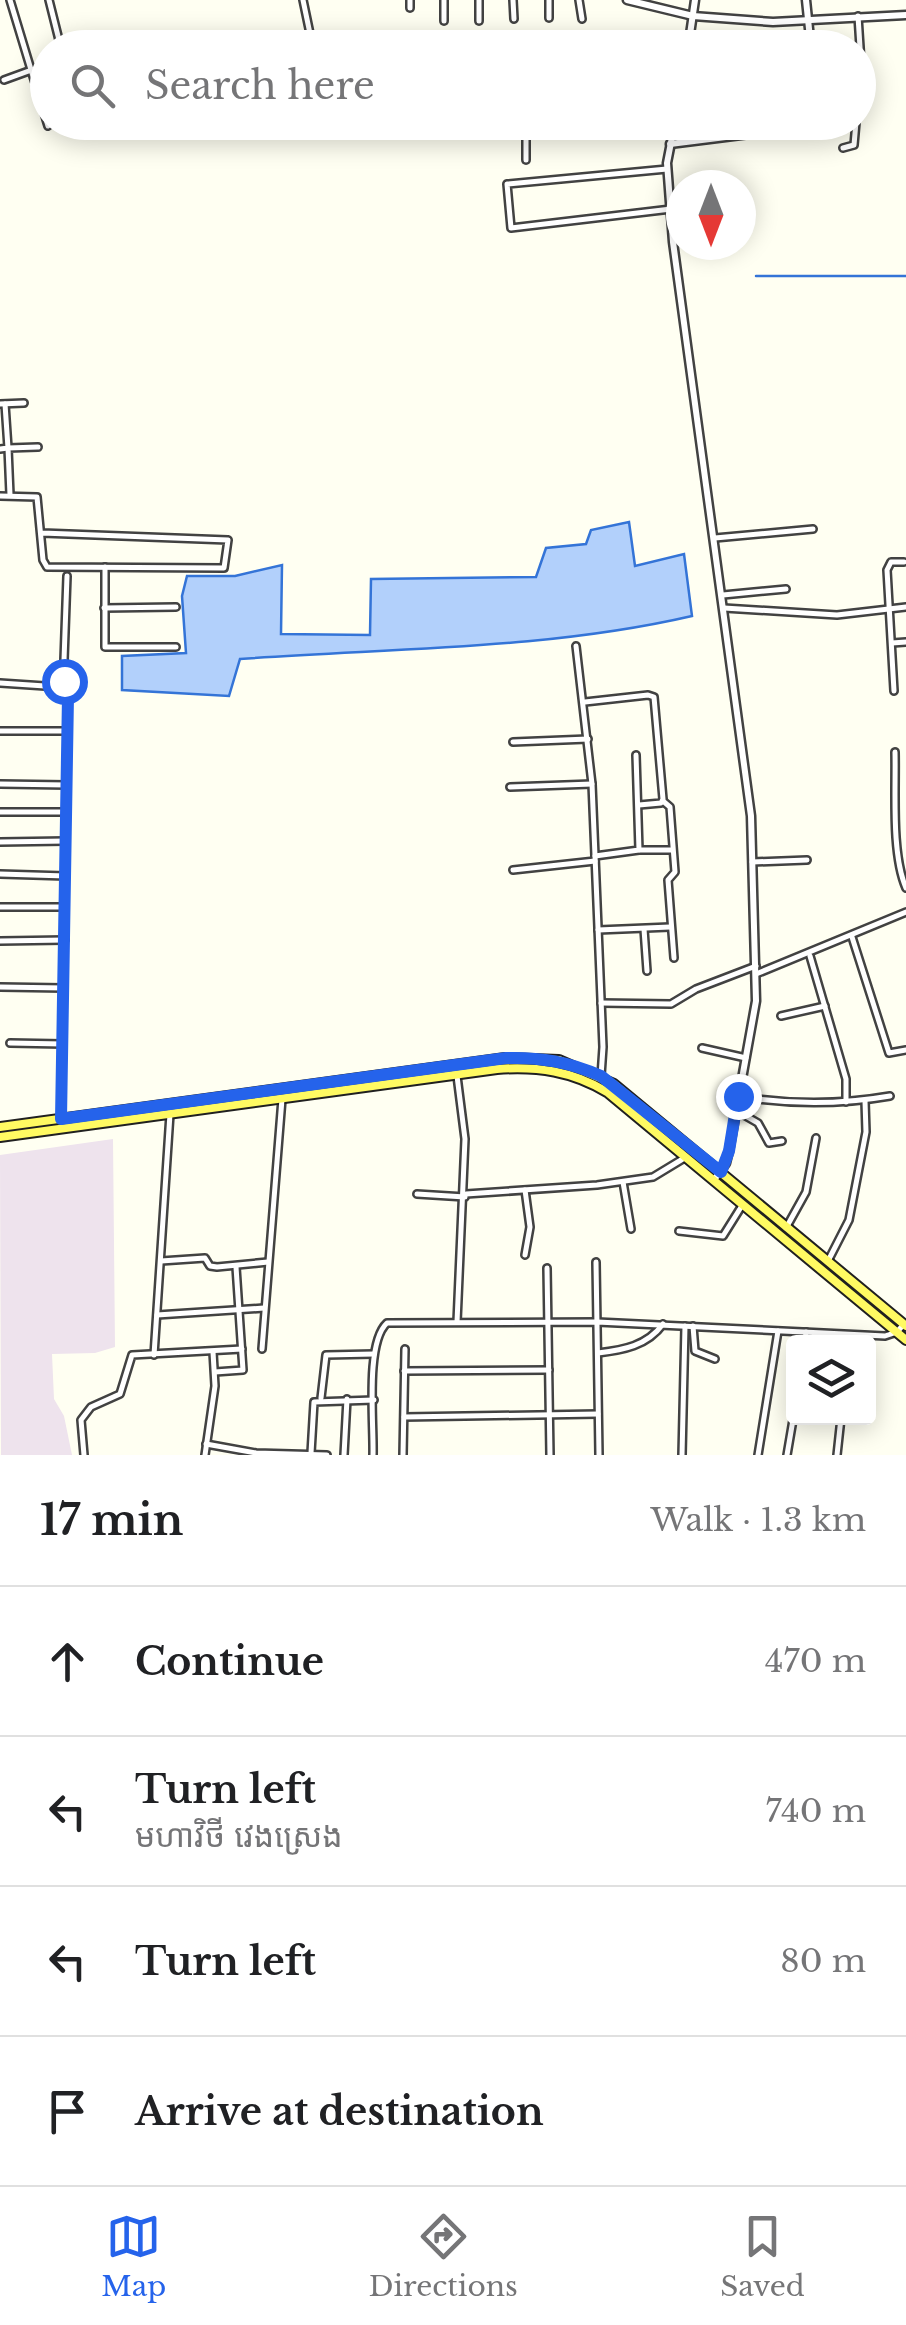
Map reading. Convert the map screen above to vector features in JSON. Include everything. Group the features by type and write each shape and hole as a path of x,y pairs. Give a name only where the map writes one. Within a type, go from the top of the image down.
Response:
{"main road":[{"path":"0,1132 537,1057 569,1063 601,1076 905,1325"},
{"path":"0,1132 61,1119 282,1098 456,1069 558,1070 607,1092 906,1340"}],"street":[{"path":"4,80 30,71 10,0"},
{"path":"49,0 56,30"},
{"path":"303,0 309,30"},
{"path":"444,0 444,20"},
{"path":"479,0 479,20"},
{"path":"513,0 514,19"},
{"path":"548,18 549,0"},
{"path":"579,0 582,19"},
{"path":"627,0 693,16 808,22 906,15"},
{"path":"691,30 695,0"},
{"path":"806,0 809,30"},
{"path":"858,16 859,30"},
{"path":"526,140 526,160"},
{"path":"666,210 511,228 506,184 644,168 668,169 671,140"},
{"path":"670,144 702,140"},
{"path":"843,148 854,145 854,140"},
{"path":"678,260 747,776 752,862 756,1001 729,1151 714,1180"},
{"path":"10,496 2,404 24,402"},
{"path":"4,448 38,446"},
{"path":"0,496 37,497 44,564 47,566 224,568 228,540 42,533"},
{"path":"715,538 813,529"},
{"path":"894,691 888,565 904,562"},
{"path":"106,567 106,648 176,646"},
{"path":"61,1119 68,785 68,696 63,689 67,576"},
{"path":"723,595 786,589"},
{"path":"104,608 176,607"},
{"path":"724,608 838,615 906,607"},
{"path":"892,643 906,642"},
{"path":"576,646 592,784 601,1076"},
{"path":"0,683 63,689"},
{"path":"585,702 653,695 663,801 670,807 675,872 668,880 674,958"},
{"path":"0,732 68,730"},
{"path":"513,742 588,739"},
{"path":"895,752 898,839 906,888"},
{"path":"636,755 639,850"},
{"path":"0,784 68,785"},
{"path":"510,787 592,784"},
{"path":"639,804 663,801"},
{"path":"0,812 66,812"},
{"path":"0,842 66,842"},
{"path":"513,870 639,850 672,850"},
{"path":"752,862 807,860"},
{"path":"0,874 66,876"},
{"path":"0,907 65,907"},
{"path":"601,1003 671,1004 696,989 809,954 906,912"},
{"path":"598,930 672,926"},
{"path":"644,929 647,971"},
{"path":"852,937 888,1053 906,1050"},
{"path":"0,940 65,940"},
{"path":"809,954 846,1078 846,1102"},
{"path":"0,987 64,988"},
{"path":"782,1016 825,1006"},
{"path":"10,1043 63,1044"},
{"path":"702,1048 746,1058"},
{"path":"456,1069 465,1139 457,1322"},
{"path":"738,1096 786,1104 866,1101 890,1096"},
{"path":"262,1349 282,1098"},
{"path":"828,1261 849,1220 866,1132 866,1101"},
{"path":"154,1355 169,1109"},
{"path":"736,1111 758,1123 769,1142 782,1141"},
{"path":"786,1228 806,1192 816,1138"},
{"path":"417,1194 465,1196 624,1182 661,1175 686,1157"},
{"path":"624,1182 630,1229"},
{"path":"525,1190 530,1228 525,1255"},
{"path":"679,1231 723,1236 742,1204"},
{"path":"161,1261 202,1258 210,1266 236,1267 268,1262"},
{"path":"596,1262 599,1455"},
{"path":"214,1372 243,1370 236,1267"},
{"path":"547,1268 550,1455"},
{"path":"157,1316 264,1308"},
{"path":"373,1455 374,1354 381,1329 387,1323 597,1322 886,1336 905,1325"},
{"path":"598,1353 634,1347 656,1335 664,1324"},
{"path":"682,1455 685,1326"},
{"path":"693,1326 695,1351 715,1358"},
{"path":"758,1455 778,1330"},
{"path":"84,1455 79,1428 85,1412 120,1394 132,1355 242,1348"},
{"path":"403,1455 405,1349"},
{"path":"204,1455 213,1352"},
{"path":"321,1399 326,1355 374,1354"},
{"path":"404,1371 549,1370"},
{"path":"344,1455 347,1400"},
{"path":"311,1454 314,1402 374,1400"},
{"path":"404,1417 598,1414"},
{"path":"787,1455 792,1425"},
{"path":"837,1455 840,1425"},
{"path":"206,1444 256,1453 328,1455"}],"shaded area":[{"path":"113,1139 115,1347 95,1353 52,1354 54,1399 64,1416 72,1455 1,1455 0,1155"}],"water":[{"path":"629,522 635,566 684,554 692,616 524,642 240,659 229,696 122,690 122,656 186,653 182,596 187,576 235,576 282,565 281,634 370,635 371,579 536,577 546,548 586,544 591,530"}],"waterway":[{"path":"756,276 906,276"}],"route":[{"path":"64,681 63,689 68,696 68,785 61,1119 506,1058 537,1057 579,1066 614,1084 721,1172 729,1151 738,1096"}]}
